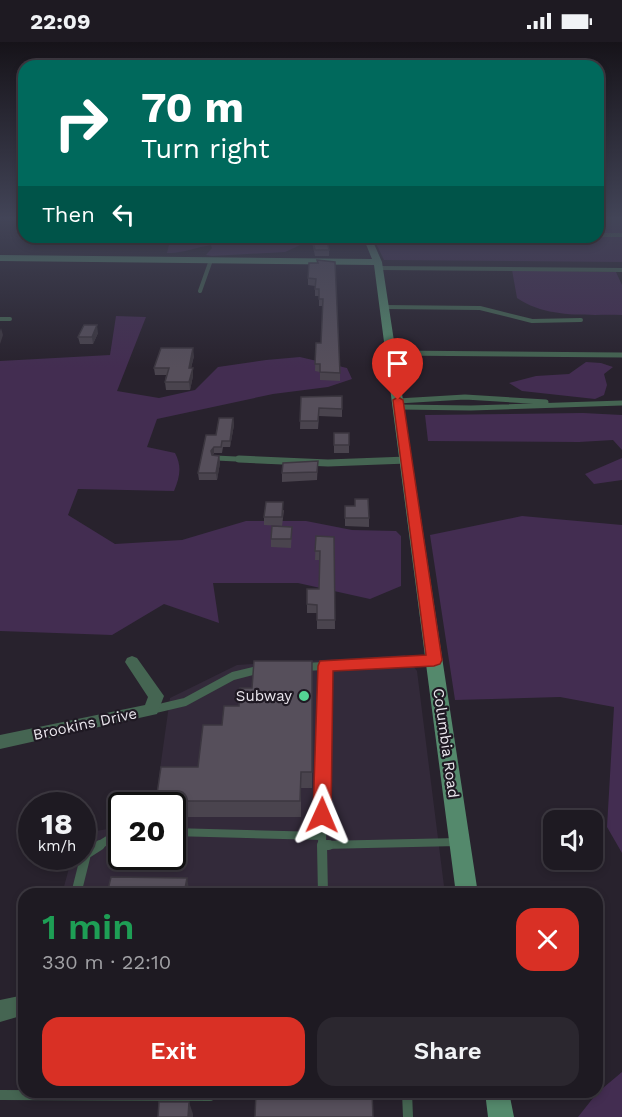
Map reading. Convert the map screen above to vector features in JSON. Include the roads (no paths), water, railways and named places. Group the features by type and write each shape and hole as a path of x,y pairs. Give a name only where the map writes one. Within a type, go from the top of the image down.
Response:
{"main road":[{"name":"Columbia Road","path":"378,267 466,888"},
{"path":"498,1098 501,1117"}],"street":[{"name":"Brookins Drive","path":"0,742 151,710 156,696 132,662"},
{"path":"0,1011 18,1006"}],"lane":[{"path":"200,291 208,267"},
{"path":"484,267 622,270"},
{"path":"384,307 480,308 532,321 581,320"},
{"path":"0,319 10,319"},
{"path":"391,353 622,355"},
{"path":"470,397 476,401 476,405 471,408"},
{"path":"398,404 470,397 542,401 558,405"},
{"path":"398,404 471,408 622,403"},
{"path":"216,458 328,463 407,460"},
{"path":"290,668 434,660"},
{"path":"323,888 325,666"},
{"path":"151,710 185,702 233,676 266,669"},
{"path":"186,833 322,840 459,842"},
{"path":"78,888 86,854 108,840"},
{"path":"0,1095 18,1095"},
{"path":"407,1098 408,1117"}],"place":[{"name":"Subway","path":"304,696"}]}
